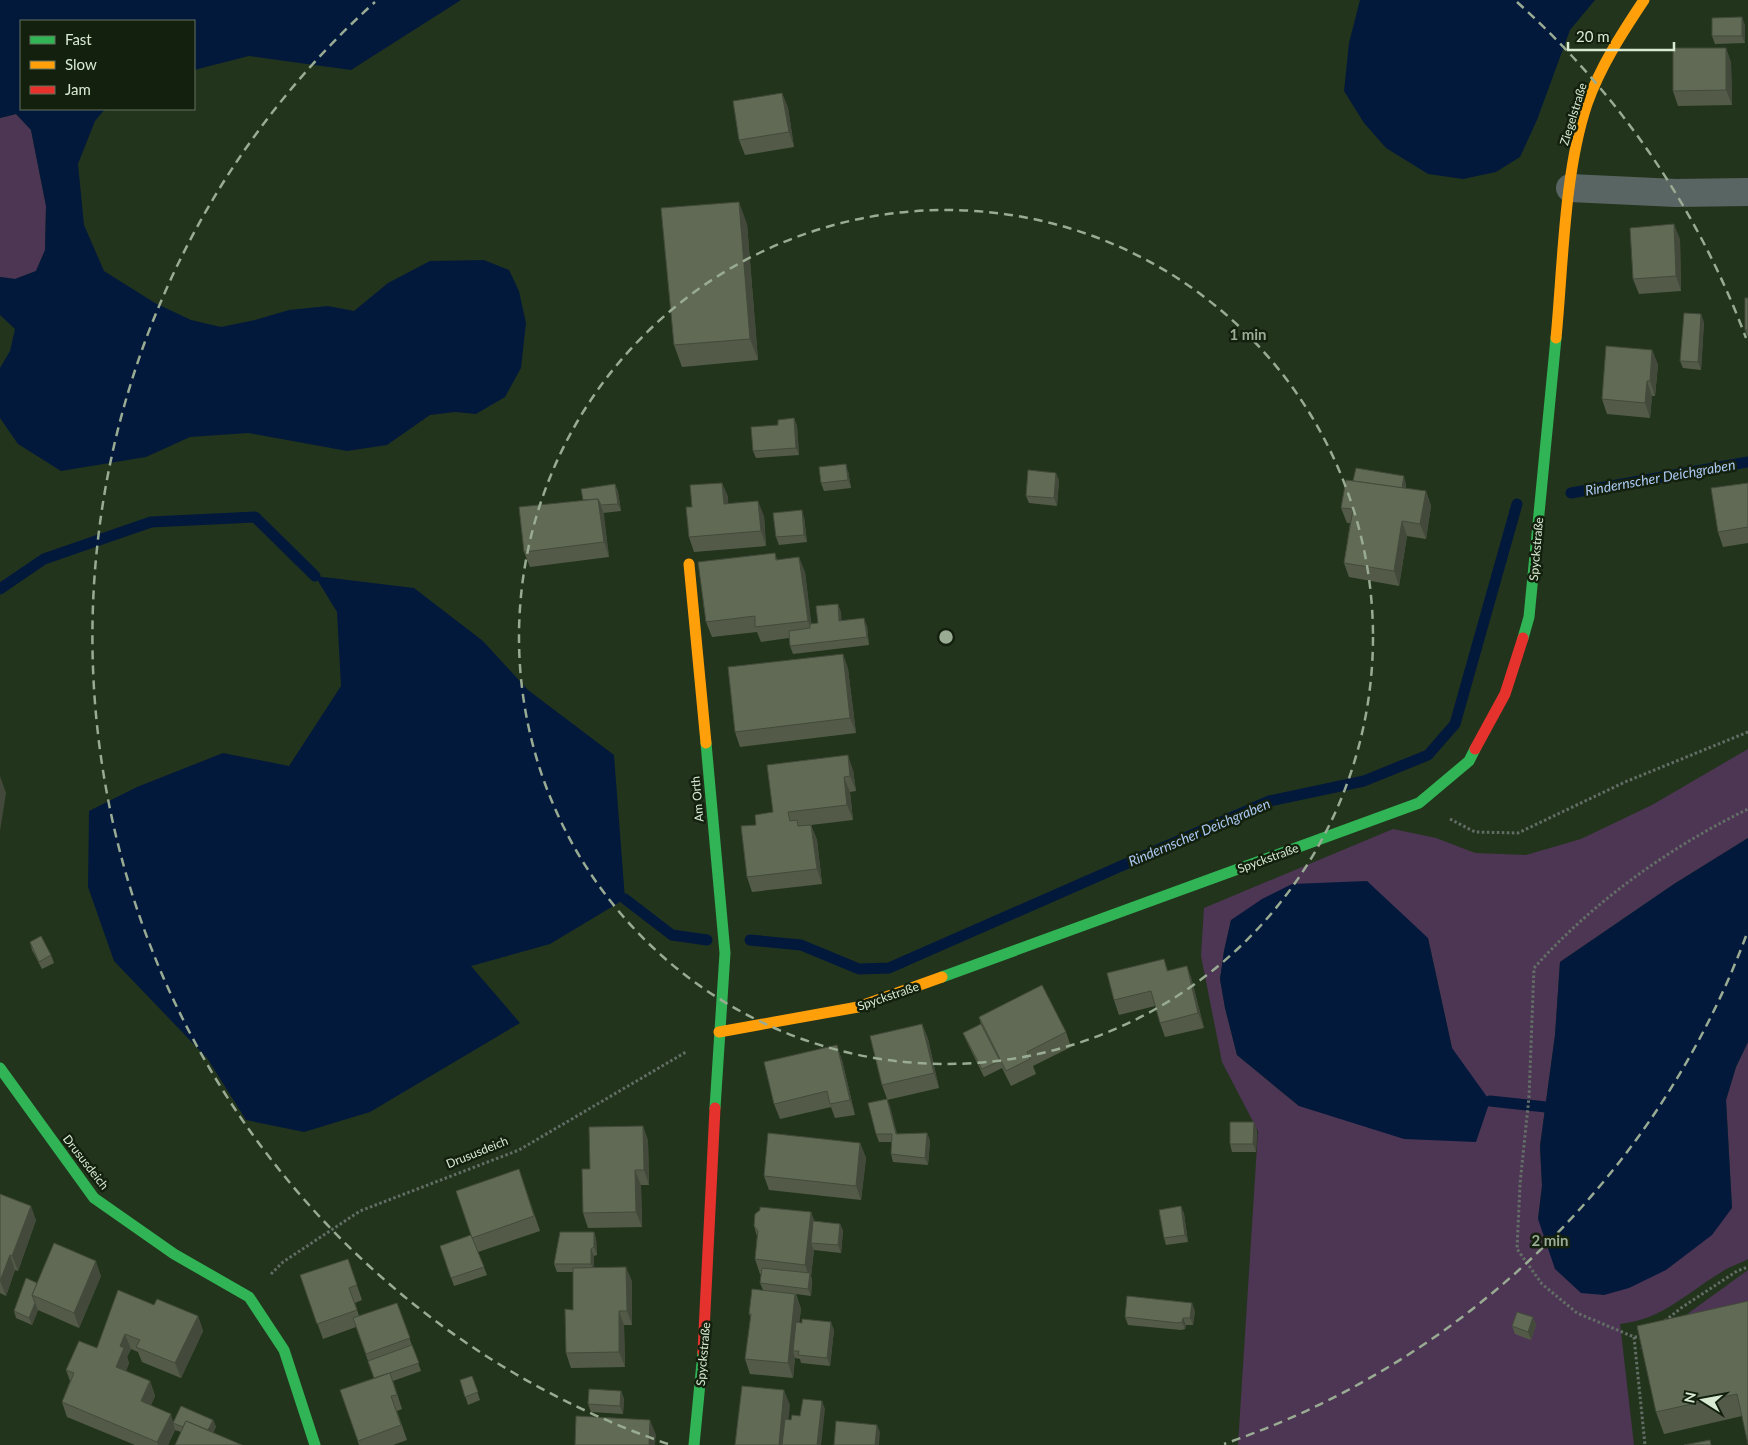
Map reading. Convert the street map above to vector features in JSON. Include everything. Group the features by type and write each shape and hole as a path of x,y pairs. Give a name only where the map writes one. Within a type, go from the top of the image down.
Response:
{"street":[{"name":"Ziegelstraße","path":"1570,188 1577,143 1591,95 1621,35 1644,0"},
{"path":"1570,188 1676,193 1748,192"},
{"name":"Spyckstraße","path":"694,1445 706,1320 710,1183 719,1032 858,1007 1420,803 1469,761 1505,694 1529,617 1570,188"},
{"name":"Am Orth","path":"689,564 725,953 719,1032"},
{"name":"Drususdeich","path":"0,1068 94,1198 174,1254 249,1297 284,1350 315,1445"}],"path":[{"path":"1420,803 1475,832 1518,832 1625,782 1748,732"},
{"path":"1648,1336 1634,1337 1577,1313 1542,1284 1517,1249 1520,1184 1529,1097 1534,968 1557,942 1662,858 1708,828 1748,808"},
{"name":"Drususdeich","path":"249,1297 283,1262 360,1211 519,1150 719,1032"},
{"path":"1661,1325 1681,1308 1737,1271 1748,1268"},
{"path":"1634,1337 1645,1445"}],"shaded area":[{"path":"16,114 31,130 46,206 45,250 36,271 15,279 0,277 0,118"},
{"path":"1748,749 1748,838 1674,884 1560,962 1555,1035 1540,1146 1542,1186 1538,1219 1732,1208 1726,1100 1736,1067 1748,1042 1748,1259 1723,1271 1673,1305 1649,1317 1620,1324 1634,1445 1238,1445 1258,1131 1222,1062 1201,956 1204,908 1393,829 1436,838 1475,853 1526,855 1581,839 1652,805","holes":["1231,920 1428,938 1452,1048 1299,1106 1237,1055 1220,979"]},
{"path":"1748,1270 1748,1325 1639,1349"}],"water":[{"path":"0,0 461,0 351,70 249,56 195,70 195,20 20,20 20,110 104,110 95,121 78,164 84,225 104,271 155,303 191,320 221,327 289,310 328,306 354,311 388,283 430,261 484,260 509,270 519,291 526,323 521,368 505,397 476,414 455,412 430,415 387,445 347,451 248,433 190,437 146,457 61,471 18,444 0,418 0,368 10,351 15,329 0,315 0,277 15,279 36,271 45,250 46,206 31,130 16,114 0,118"},
{"path":"1360,0 1595,0 1570,30 1537,120 1520,157 1496,172 1463,179 1428,174 1386,148 1364,123 1344,91 1349,43"},
{"path":"315,576 414,588 483,641 528,690 614,755 625,899 550,944 471,966 520,1023 370,1112 304,1132 246,1120 207,1058 114,961 88,887 89,811 137,787 223,753 289,766 341,686 337,612"},
{"path":"1748,838 1748,1042 1736,1067 1726,1100 1732,1208 1712,1235 1666,1270 1629,1288 1604,1295 1581,1293 1555,1269 1538,1219 1542,1186 1540,1146 1555,1035 1560,962 1674,884"},
{"path":"1367,881 1428,938 1452,1048 1490,1101 1476,1142 1404,1139 1299,1106 1237,1055 1220,979 1231,920 1262,899 1292,884"}],"building":[{"path":"1742,17 1742,36 1712,36 1712,18"},
{"path":"1673,48 1726,48 1726,90 1673,91"},
{"path":"782,93 789,132 739,140 733,101"},
{"path":"739,202 750,339 674,345 661,208"},
{"path":"1674,224 1676,276 1633,279 1630,228"},
{"path":"1745,298 1748,298 1748,330 1745,330"},
{"path":"1684,313 1701,314 1698,362 1680,361"},
{"path":"1606,346 1652,350 1650,381 1647,381 1645,403 1602,399"},
{"path":"794,418 796,448 753,451 751,427 778,425 778,420"},
{"path":"846,464 848,480 821,483 819,467"},
{"path":"1356,468 1404,476 1402,488 1353,481"},
{"path":"1028,470 1056,473 1054,498 1026,496"},
{"path":"1346,480 1426,491 1420,524 1402,521 1394,571 1344,563 1353,509 1341,508"},
{"path":"722,483 724,504 758,501 761,531 689,537 686,507 692,507 690,485"},
{"path":"1748,483 1748,527 1718,532 1711,488"},
{"path":"615,484 618,504 601,505 598,499 583,500 581,489"},
{"path":"598,499 604,542 524,552 519,507"},
{"path":"802,510 804,535 776,537 773,513"},
{"path":"775,553 776,560 799,557 808,621 755,627 755,616 706,622 698,562"},
{"path":"838,604 839,621 864,618 867,637 790,646 789,631 810,628 810,624 818,623 816,606"},
{"path":"843,654 850,718 735,732 728,667"},
{"path":"848,755 850,776 844,777 847,805 788,812 790,821 797,820 798,826 811,825 817,869 747,877 741,826 756,825 755,815 773,812 767,765"},
{"path":"41,936 51,955 39,962 30,942"},
{"path":"1164,959 1167,971 1187,966 1198,1013 1160,1023 1151,991 1114,1000 1107,973"},
{"path":"1042,985 1066,1032 1027,1052 1030,1059 1006,1071 979,1017"},
{"path":"922,1024 934,1073 882,1085 870,1036"},
{"path":"981,1024 1000,1061 982,1069 963,1033"},
{"path":"837,1045 850,1100 830,1104 827,1091 774,1104 764,1062"},
{"path":"887,1099 896,1134 927,1133 925,1158 891,1154 892,1134 876,1134 868,1103"},
{"path":"1230,1122 1254,1122 1253,1144 1230,1144"},
{"path":"643,1126 644,1170 635,1170 636,1212 583,1213 582,1169 590,1169 589,1127"},
{"path":"768,1133 860,1143 856,1186 764,1176"},
{"path":"519,1169 534,1216 472,1238 456,1191"},
{"path":"0,1194 31,1206 12,1256 10,1255 0,1281"},
{"path":"1181,1206 1185,1235 1164,1238 1159,1210"},
{"path":"760,1207 811,1212 805,1265 755,1259 758,1231 754,1226 755,1214 760,1210"},
{"path":"813,1221 840,1224 838,1245 811,1243"},
{"path":"560,1232 594,1232 591,1264 554,1264"},
{"path":"471,1235 484,1267 451,1278 440,1246"},
{"path":"54,1243 96,1261 74,1313 32,1295"},
{"path":"348,1259 357,1285 349,1288 357,1310 317,1324 300,1275"},
{"path":"626,1267 627,1311 619,1311 619,1352 566,1353 565,1309 573,1310 573,1268"},
{"path":"762,1268 810,1273 808,1289 760,1283"},
{"path":"26,1278 37,1283 32,1295 35,1303 29,1318 14,1311"},
{"path":"752,1289 795,1294 788,1363 745,1359"},
{"path":"118,1290 154,1305 157,1299 198,1316 175,1363 136,1347 140,1340 125,1334 120,1346 124,1348 116,1367 150,1381 141,1401 171,1414 157,1442 62,1402 74,1373 66,1370 79,1341 97,1348"},
{"path":"1127,1296 1192,1303 1190,1318 1183,1318 1182,1322 1178,1323 1125,1317"},
{"path":"1748,1301 1748,1444 1737,1394 1656,1412 1637,1326"},
{"path":"397,1303 410,1338 366,1354 353,1318"},
{"path":"1517,1312 1533,1317 1528,1332 1512,1326"},
{"path":"802,1319 831,1322 827,1358 798,1355 799,1351 793,1351 796,1322 802,1323"},
{"path":"412,1345 419,1363 374,1378 368,1361"},
{"path":"390,1373 397,1395 391,1396 401,1425 358,1441 340,1390"},
{"path":"472,1376 478,1392 465,1397 460,1380"},
{"path":"742,1386 784,1390 779,1445 735,1445"},
{"path":"589,1389 621,1391 620,1406 588,1404"},
{"path":"803,1399 822,1401 817,1445 782,1445 785,1419 791,1420 792,1415 800,1416"},
{"path":"181,1406 213,1420 208,1430 186,1421 183,1427 173,1423"},
{"path":"576,1416 650,1420 649,1445 575,1445"},
{"path":"186,1421 242,1445 175,1445"},
{"path":"836,1421 877,1425 875,1445 834,1445"},
{"path":"1710,1440 1711,1445 1684,1445"}],"waterway":[{"name":"Rindernscher Deichgraben","path":"1571,493 1748,462"},
{"name":"Rindernscher Deichgraben","path":"750,940 801,945 859,969 889,968 1269,801 1364,781 1428,755 1455,724 1517,504"},
{"path":"0,589 44,559 151,522 255,517 315,576"},
{"name":"Rindernscher Deichgraben","path":"625,899 672,935 707,940"},
{"path":"1490,1101 1546,1107"}],"traffic: fast":[{"path":"1523,638 1529,617 1556,338"},
{"path":"706,743 725,953 715,1108"},
{"path":"942,977 1419,803 1469,761 1475,749"},
{"path":"0,1068 94,1198 174,1254 249,1297 284,1350 315,1445"},
{"path":"694,1445 703,1352"}],"traffic: slow":[{"path":"1556,338 1569,189 1579,131 1598,77 1644,0"},
{"path":"689,564 706,743"},
{"path":"719,1032 858,1007 942,977"}],"traffic: jam":[{"path":"1475,749 1505,694 1523,638"},
{"path":"703,1352 715,1108"}]}
